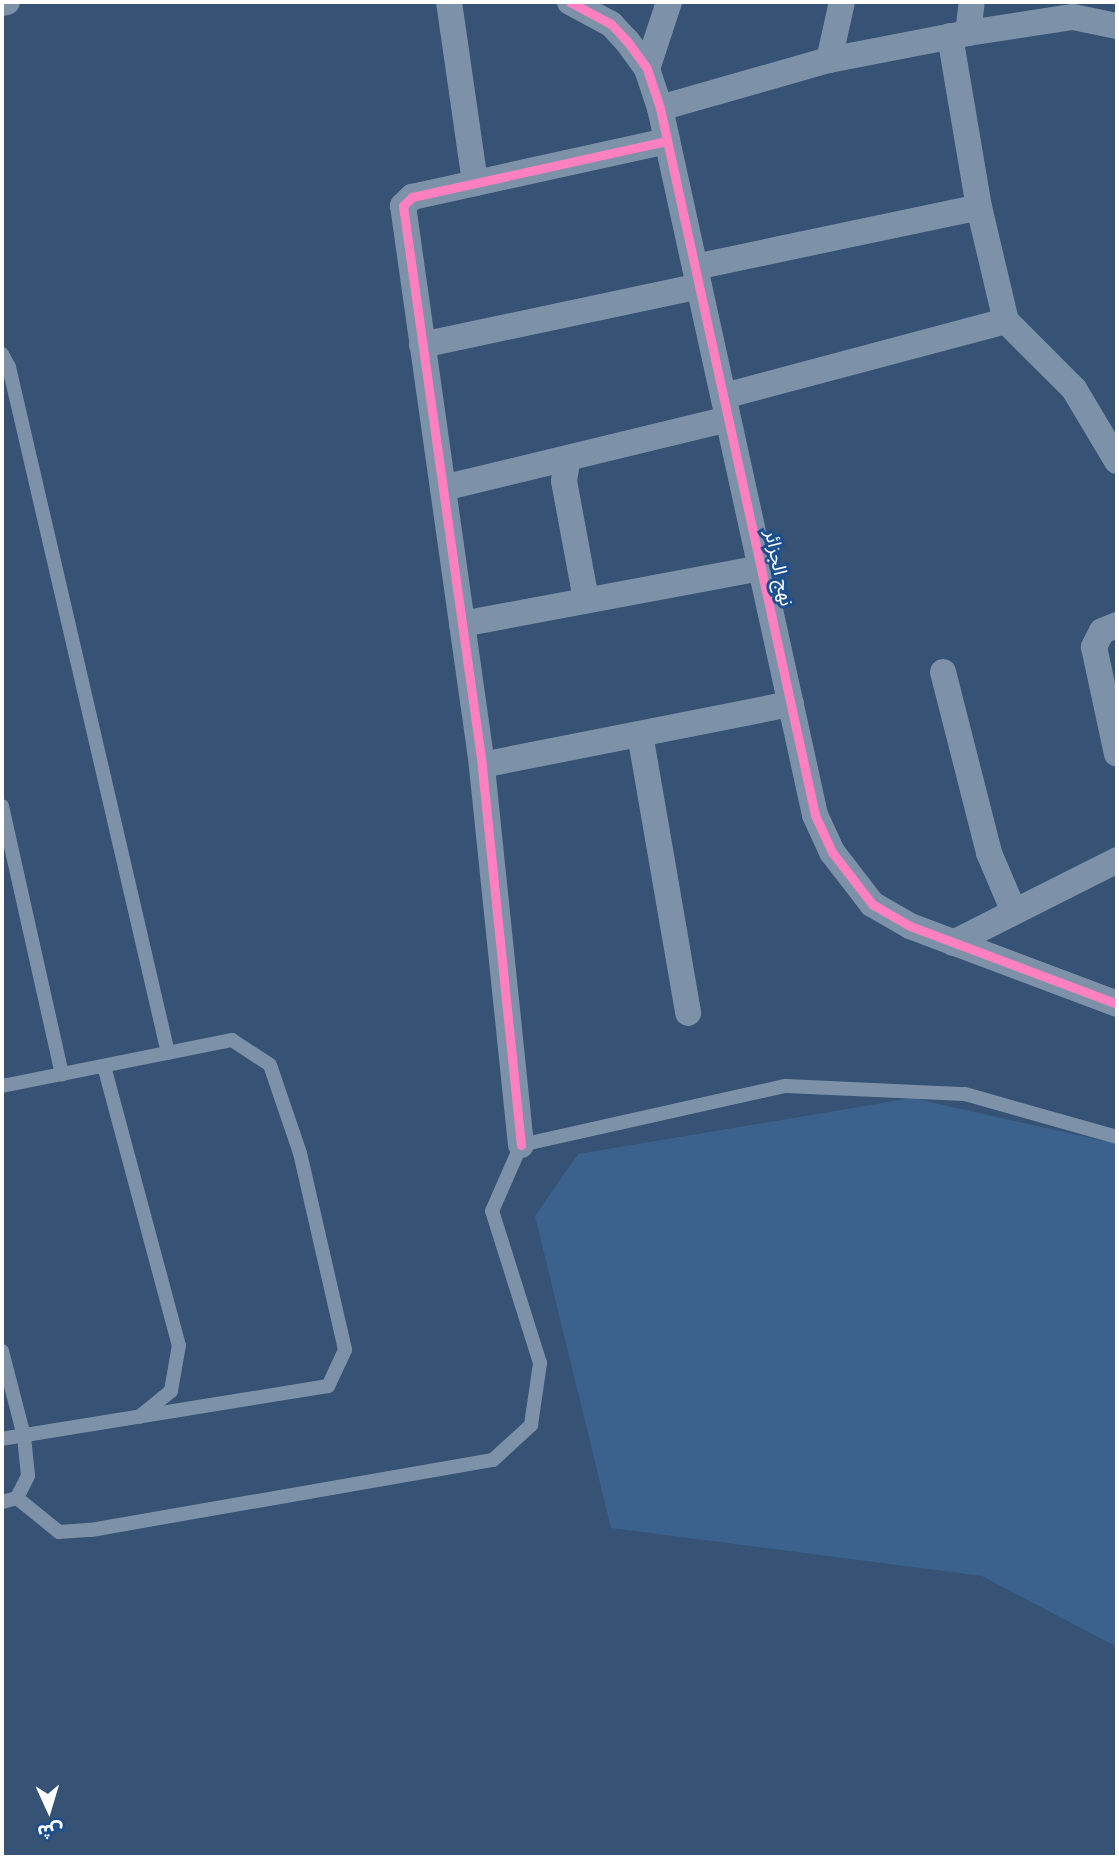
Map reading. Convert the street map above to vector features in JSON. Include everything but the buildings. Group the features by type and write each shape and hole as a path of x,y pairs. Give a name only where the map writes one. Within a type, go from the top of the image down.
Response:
{"street":[{"path":"449,2 475,183"},
{"name":"نهج الجزائر","path":"570,2 611,24 647,69 660,108 815,815 852,881 872,904 953,943 1117,1004"},
{"path":"647,69 669,2"},
{"path":"829,60 842,2"},
{"path":"972,2 959,35 979,207 1006,321 1074,389 1117,461"},
{"path":"660,108 829,60 959,35 1073,17 1117,26"},
{"path":"521,1145 482,765 403,206 412,197 667,141"},
{"path":"422,345 979,207"},
{"path":"443,488 567,462 577,456 726,408 1006,321"},
{"path":"567,462 564,481 586,600"},
{"path":"462,624 761,568"},
{"path":"1117,625 1101,631 1094,647 1117,754"},
{"path":"943,672 989,853 1014,912"},
{"path":"482,765 791,704"},
{"path":"640,734 688,1013"},
{"path":"953,943 1117,860"}],"lane":[{"path":"2,354 9,367 167,1053"},
{"path":"2,806 62,1074"},
{"path":"2,1086 233,1040 270,1065 300,1153 345,1350 328,1386 2,1439"},
{"path":"104,1066 179,1345 171,1391 137,1419"},
{"path":"2,1502 17,1499 59,1532 91,1530 493,1460 531,1425 540,1363 492,1211 521,1145 786,1086 965,1094 1117,1137"},
{"path":"2,1351 24,1436 28,1476 17,1499"}],"water":[{"path":"912,1098 1117,1144 1117,1647 982,1576 611,1528 535,1216 578,1154"}],"cycle path":[{"path":"570,2 611,24 627,41 647,69 660,108 815,815 832,852 872,904 910,926 1117,1004"},
{"path":"521,1145 482,765 403,206 412,197 667,141"}]}
